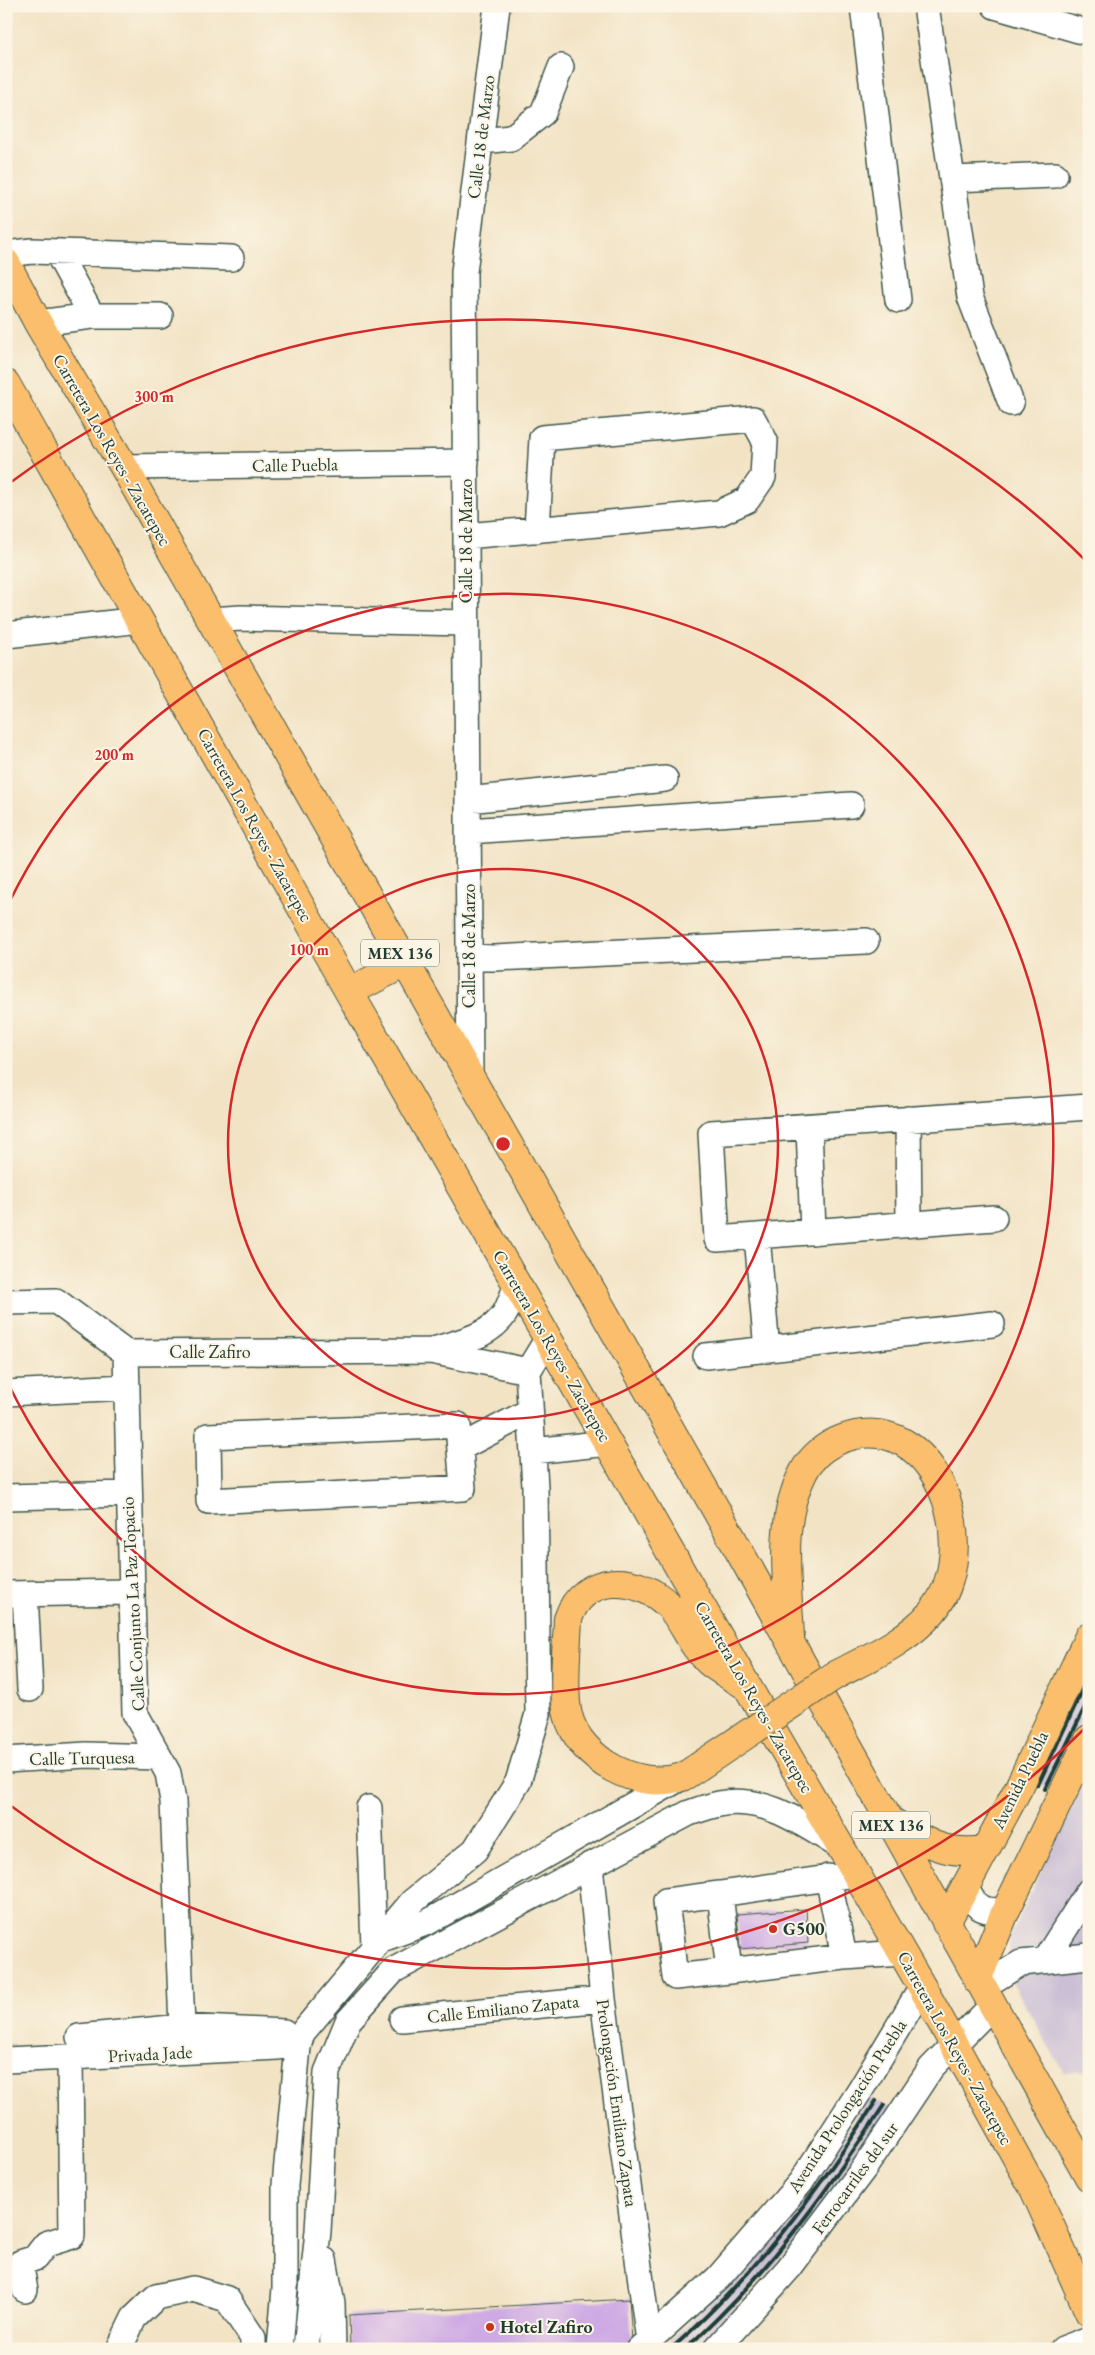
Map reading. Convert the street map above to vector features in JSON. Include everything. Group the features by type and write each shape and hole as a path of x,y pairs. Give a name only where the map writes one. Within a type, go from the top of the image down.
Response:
{"main road":[{"name":"Carretera Los Reyes - Zacatepec","path":"6,263 38,324 124,467 791,1644 1089,2177"},
{"name":"Carretera Los Reyes - Zacatepec","path":"6,384 349,992 922,1987 1034,2188 1089,2312"},
{"path":"349,992 405,963"},
{"path":"747,1686 708,1662 692,1642 668,1605 647,1591 627,1584 609,1583 586,1592 576,1601 568,1619 566,1707 573,1728 580,1741 601,1762 628,1774 656,1779 690,1772 834,1676 894,1644 932,1611 941,1598 950,1575 954,1528 947,1498 933,1471 915,1451 905,1444 883,1435 871,1434 848,1437 820,1452 805,1470 792,1503 787,1538 791,1644"},
{"name":"Avenida Puebla","path":"946,1923 1020,1785 1089,1636"},
{"path":"984,1991 1006,1910 1089,1739"},
{"path":"888,1820 920,1839 938,1847 955,1852 984,1850"}],"street":[{"name":"Calle 18 de Marzo","path":"470,1077 464,272 497,6"},
{"path":"863,6 898,300"},
{"path":"926,6 970,297 1011,403"},
{"path":"995,6 1089,32"},
{"path":"481,141 511,138 542,113 560,67"},
{"path":"952,178 1055,175"},
{"path":"6,254 32,251 231,258"},
{"path":"57,252 92,316"},
{"path":"38,324 92,316 160,316"},
{"path":"466,536 537,530 719,513 747,500 763,477 765,441 753,419 542,438 537,530"},
{"name":"Calle Puebla","path":"124,467 466,462"},
{"path":"210,620 241,618 466,623"},
{"path":"6,635 140,620"},
{"path":"468,800 665,779"},
{"path":"468,831 851,805"},
{"path":"469,957 494,958 866,941"},
{"path":"994,1218 717,1239 711,1133 1089,1107"},
{"path":"908,1119 909,1224"},
{"path":"809,1127 813,1232"},
{"path":"757,1236 767,1350"},
{"name":"Calle Zafiro","path":"431,1351 482,1334 492,1328 504,1314 517,1285"},
{"path":"6,1302 56,1301 126,1353"},
{"path":"706,1356 992,1324"},
{"path":"25,2290 20,2263 35,2258 46,2244 72,2236 74,2048 182,2027 293,2033 326,2004 412,1902 476,1850 518,1782 538,1714 533,1451 528,1371 548,1338"},
{"name":"Calle Zafiro","path":"126,1353 431,1351 528,1371"},
{"name":"Calle Conjunto La Paz Topacio","path":"126,1353 134,1713 168,1773 173,1801 182,2027"},
{"path":"6,1393 127,1387"},
{"path":"460,1448 530,1411"},
{"path":"458,1425 460,1448 463,1488 209,1501 208,1436 458,1425"},
{"path":"533,1451 608,1442"},
{"path":"6,1497 128,1494"},
{"path":"30,1689 16,1594 130,1592"},
{"name":"Calle Turquesa","path":"6,1760 86,1755 159,1757"},
{"path":"377,1943 428,1922 690,1772"},
{"path":"306,2349 318,2231 328,2072 348,2021 394,1970 689,1813 719,1804 745,1802 766,1807 788,1816 841,1847"},
{"path":"369,1808 377,1943"},
{"name":"Prolongación Emiliano Zapata","path":"590,1865 603,1999 644,2345"},
{"path":"856,1874 666,1900 675,1977 844,1956 902,1953"},
{"path":"828,1877 844,1956"},
{"path":"965,1887 974,1904 989,1912 1006,1910"},
{"path":"1045,1960 1089,1891"},
{"path":"720,1894 729,1971"},
{"name":"Ferrocarriles del sur","path":"716,2349 789,2268 865,2167 931,2068 954,2045 984,1991 1021,1963 1089,1956"},
{"name":"Avenida Prolongación Puebla","path":"644,2345 718,2278 801,2182 881,2056 922,1987"},
{"name":"Calle Emiliano Zapata","path":"402,2018 603,1999"},
{"path":"326,2004 348,2021"},
{"path":"280,2349 285,2288 286,2185 298,2047 293,2033"},
{"name":"Privada Jade","path":"6,2060 74,2048 278,2047 293,2033"},
{"path":"318,2231 332,2304 333,2349"},
{"path":"119,2349 134,2318 156,2297 193,2289 227,2299 253,2338 253,2349"},
{"path":"130,2349 134,2318"},
{"path":"1063,2349 1089,2339"}],"shaded area":[{"path":"1089,1670 1089,1710 1050,1791 1034,1783"},
{"path":"1089,1771 1089,2071 1064,2073 1010,1979 1009,1939"},
{"path":"868,2097 891,2109 843,2180 790,2249 696,2349 661,2349 734,2278 765,2244 812,2185"}],"building":[{"name":"G500","path":"806,1909 808,1943 740,1949 737,1914"},
{"name":"Hotel Zafiro","path":"629,2299 632,2340 622,2349 350,2349 349,2315"}],"railway":[{"path":"1038,1785 1089,1676"},
{"path":"1045,1789 1089,1699"},
{"path":"671,2349 757,2263 831,2168 876,2101"},
{"path":"685,2349 741,2294 792,2234 840,2170 884,2105"}],"place":[{"name":"G500","path":"773,1929"},
{"name":"Hotel Zafiro","path":"490,2327"}]}
